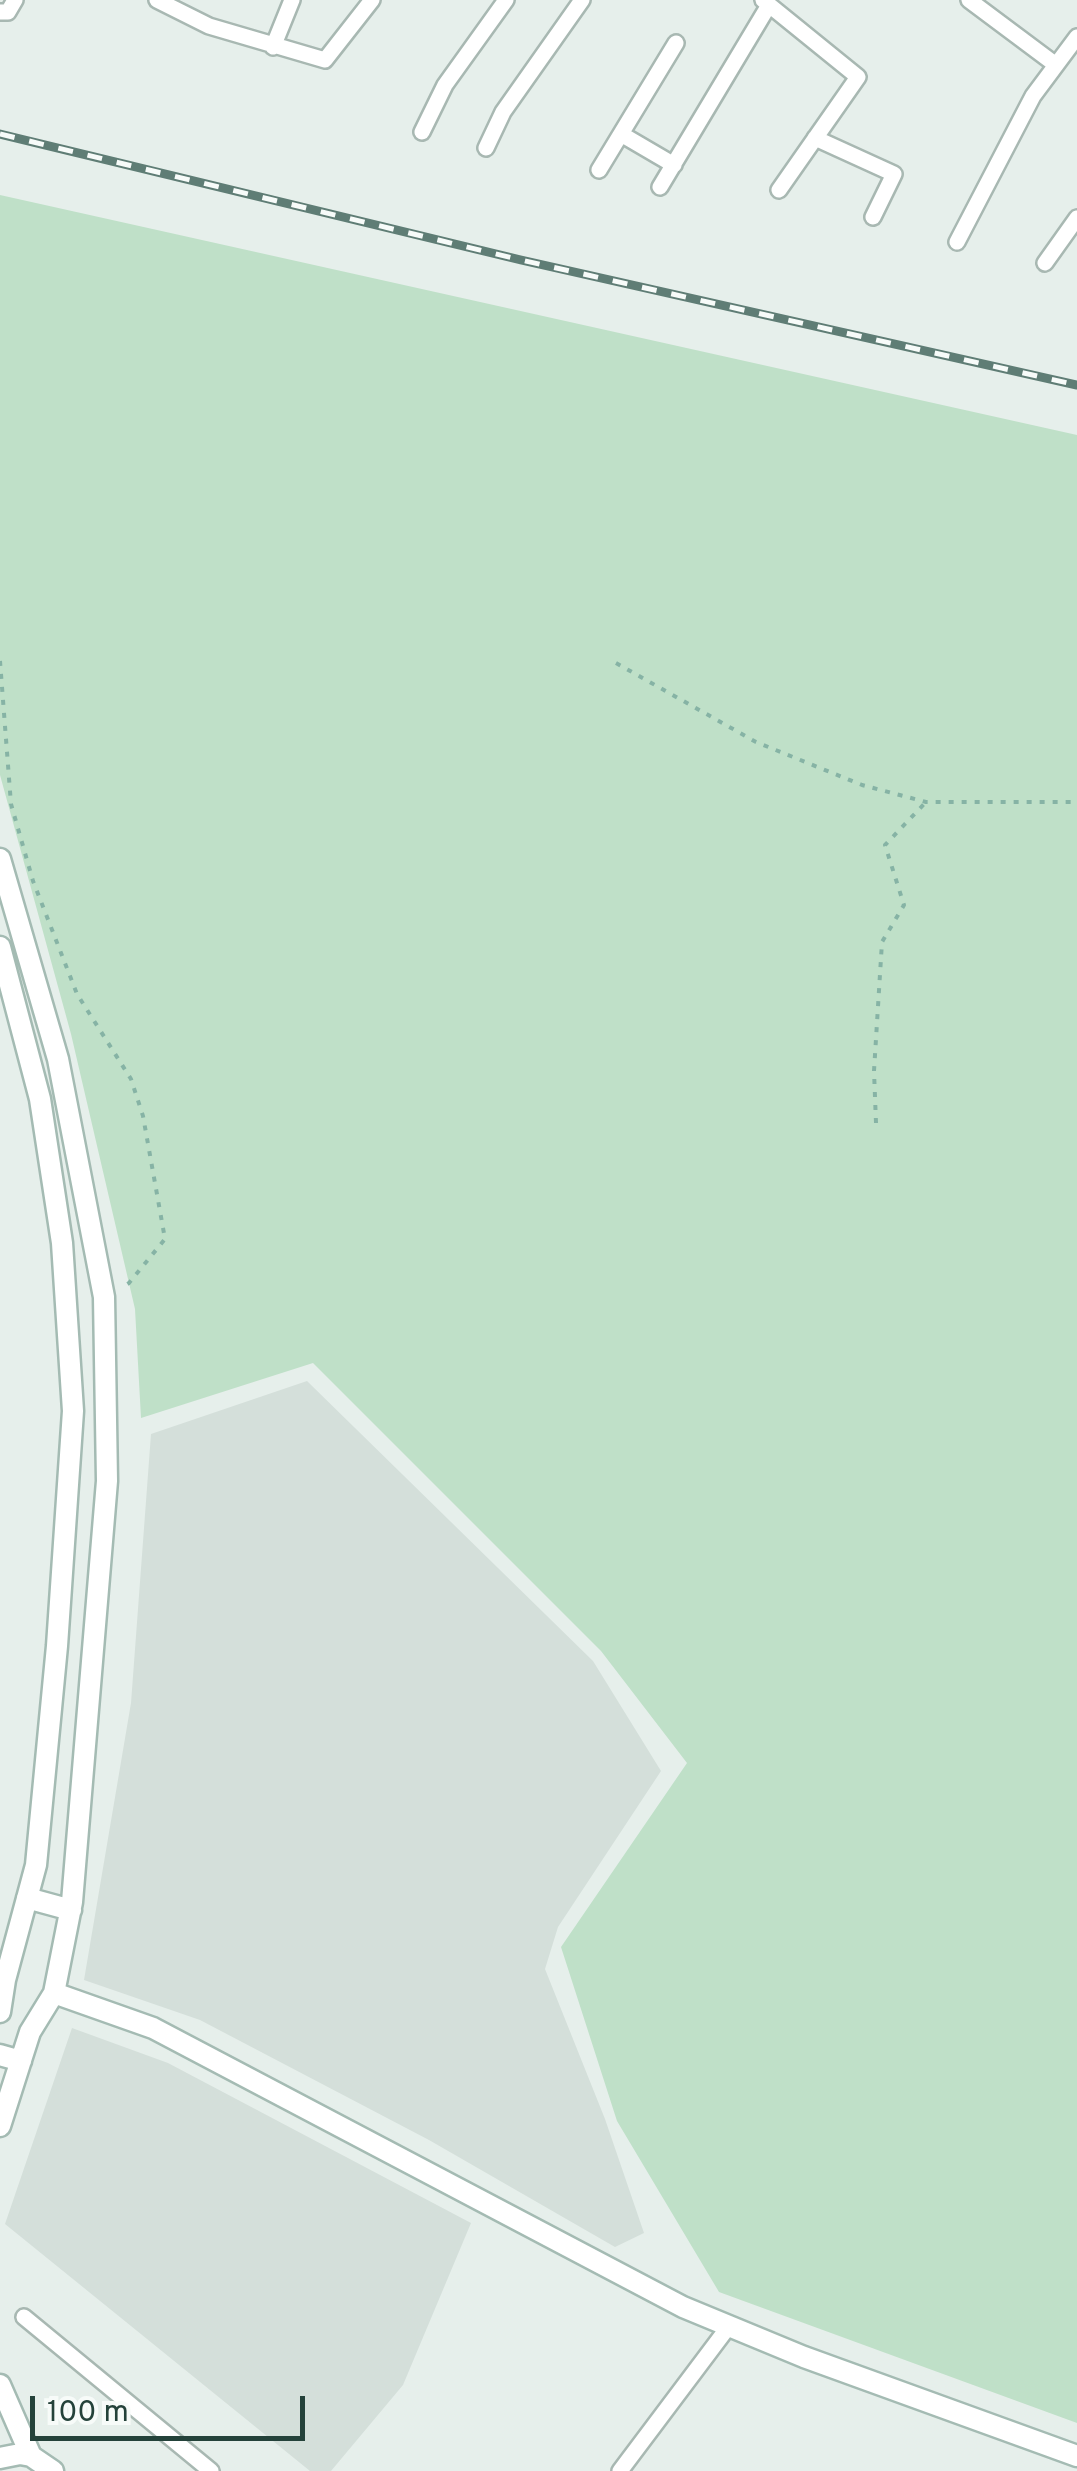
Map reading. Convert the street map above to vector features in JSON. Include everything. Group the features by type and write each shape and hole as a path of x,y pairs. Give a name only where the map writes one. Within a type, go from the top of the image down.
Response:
{"street":[{"path":"0,12 8,12 15,0"},
{"path":"157,0 209,26 325,60 372,0"},
{"path":"273,47 292,0"},
{"path":"422,132 445,85 506,0"},
{"path":"486,148 503,112 582,0"},
{"path":"969,0 1056,65"},
{"path":"660,187 766,2 858,77 780,190"},
{"path":"957,242 1032,96 1077,37"},
{"path":"599,170 676,44"},
{"path":"621,134 674,165"},
{"path":"815,138 894,174 874,216"},
{"path":"1046,262 1077,218"},
{"path":"0,860 61,1076 104,1297 107,1481 71,1910 54,1993 30,2032 0,2126"},
{"path":"0,947 40,1098 62,1243 73,1411 36,1865 2,1980 0,2012"},
{"path":"27,1898 71,1910"},
{"path":"54,1993 153,2028 683,2307 804,2357 1077,2456"},
{"path":"0,2055 21,2061"},
{"path":"24,2317 211,2471"},
{"path":"626,2470 729,2326"},
{"path":"0,2385 31,2456"},
{"path":"0,2458 31,2456 53,2471"}],"path":[{"path":"0,661 10,804 33,881 77,994 131,1079 144,1116 160,1206 165,1239 129,1283 104,1297"},
{"path":"616,663 756,742 862,785 926,802 1077,802"},
{"path":"876,1123 874,1072 882,942 904,905 885,845 926,802"}],"shaded area":[{"path":"307,1381 593,1661 661,1771 558,1927 545,1969 605,2119 644,2233 615,2247 429,2140 200,2020 84,1980 131,1703 151,1434"},
{"path":"72,2028 168,2063 471,2223 403,2385 331,2471 310,2471 5,2224"}],"green space":[{"path":"0,195 1077,435 1077,2423 719,2292 617,2121 561,1947 687,1763 601,1651 313,1363 141,1418 135,1309 71,1034 0,775"}],"railway":[{"path":"0,134 521,260 1077,385"}]}
